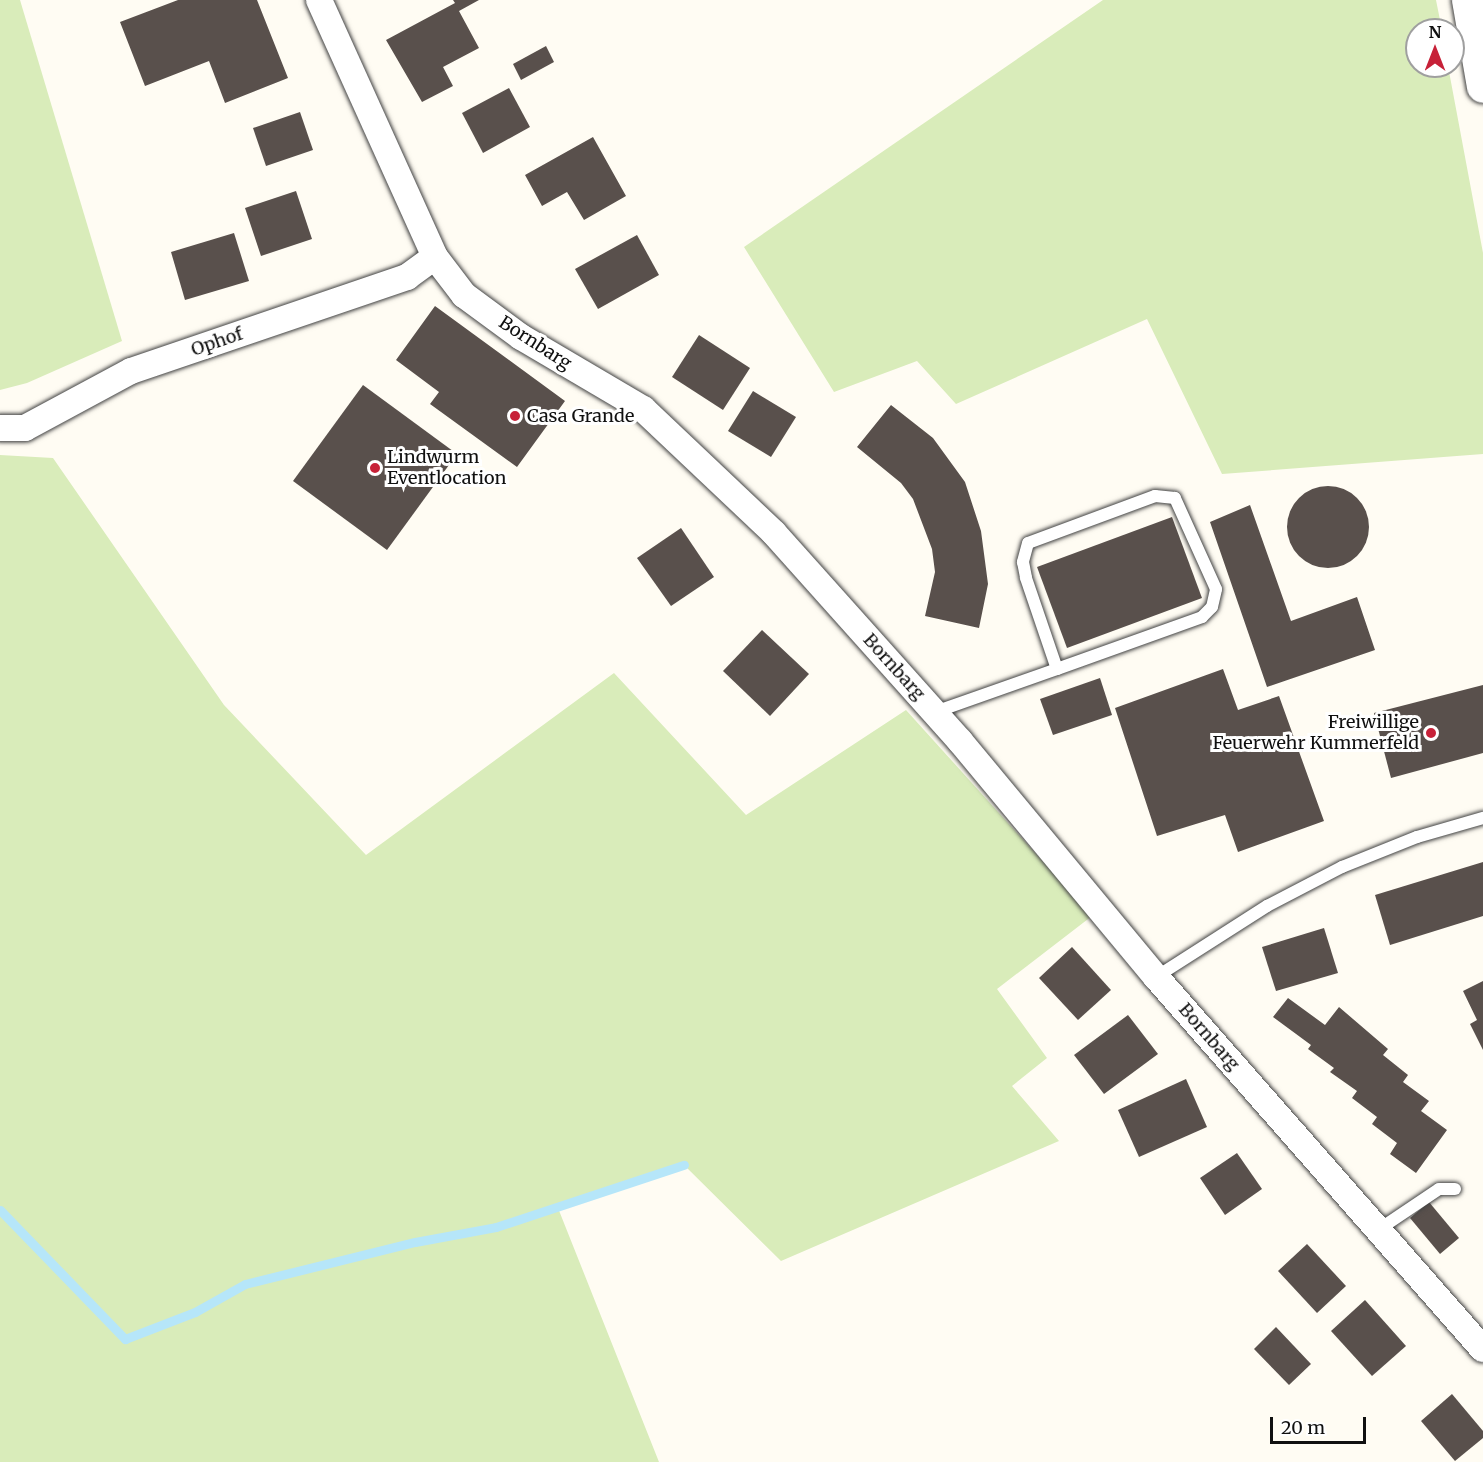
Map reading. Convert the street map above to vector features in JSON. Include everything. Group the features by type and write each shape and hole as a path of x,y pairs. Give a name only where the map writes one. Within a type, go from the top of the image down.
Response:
{"street":[{"name":"Bornbarg","path":"319,0 435,257 464,295 521,337 643,409 774,533 935,712 1156,977 1483,1349"},
{"path":"1468,0 1483,87"},
{"name":"Ophof","path":"0,428 25,428 130,372 407,277 435,257"}],"lane":[{"path":"935,712 1057,669 1202,617 1212,607 1216,589 1212,573 1175,498 1155,496 1028,543 1023,562 1026,578 1057,669"},
{"path":"1156,977 1268,906 1342,867 1417,837 1483,818"},
{"path":"1378,1230 1439,1189 1455,1189"}],"green space":[{"path":"0,0 20,0 122,341 27,383 0,390"},
{"path":"1103,0 1436,0 1440,18 1405,18 1405,78 1450,78 1483,253 1483,454 1222,474 1147,319 956,404 917,361 834,392 744,247"},
{"path":"0,455 53,458 224,705 366,855 614,673 746,815 906,710 1092,916 997,989 1047,1058 1012,1086 1059,1141 781,1261 684,1165 558,1208 659,1462 0,1462"}],"building":[{"path":"178,0 257,0 288,78 225,103 209,61 145,86 120,22"},
{"path":"453,0 479,0 459,11 479,48 443,67 453,86 422,102 386,40 455,3"},
{"path":"546,46 554,62 521,80 513,64"},
{"path":"509,88 530,127 483,153 462,113"},
{"path":"300,112 313,150 266,166 253,128"},
{"path":"593,137 626,196 584,220 567,192 542,206 525,175"},
{"path":"296,191 312,239 261,256 245,208"},
{"path":"234,233 249,281 185,300 171,252"},
{"path":"637,235 659,275 598,309 575,269"},
{"path":"435,306 565,401 517,467 430,404 439,392 396,360"},
{"path":"699,335 750,368 723,410 672,377"},
{"name":"Lindwurm Eventlocation","path":"363,385 457,454 387,550 293,481"},
{"path":"753,391 796,417 771,457 728,431"},
{"path":"891,405 933,438 965,482 981,531 988,584 979,628 925,616 935,572 932,549 913,499 901,483 857,447"},
{"path":"1320,486 1336,486 1351,493 1362,504 1369,519 1366,543 1357,556 1336,568 1320,568 1305,561 1294,550 1287,535 1287,519 1294,504 1305,493"},
{"path":"1250,505 1291,621 1357,597 1375,650 1267,687 1210,522"},
{"path":"1172,517 1202,598 1067,648 1037,567"},
{"path":"681,528 714,577 671,606 637,558"},
{"path":"762,630 809,674 770,716 723,671"},
{"path":"1223,669 1238,710 1279,696 1324,821 1238,852 1225,815 1157,836 1115,708"},
{"path":"1100,678 1112,715 1053,735 1040,699"},
{"name":"Freiwillige Feuerwehr Kummerfeld","path":"1483,685 1483,753 1391,778 1374,713"},
{"path":"1483,862 1483,916 1390,945 1375,895"},
{"path":"1324,928 1338,973 1276,991 1262,947"},
{"path":"1072,947 1111,990 1078,1020 1039,978"},
{"path":"1483,981 1483,1050 1470,1024 1477,1020 1463,991"},
{"path":"1288,998 1325,1025 1339,1007 1388,1049 1383,1055 1408,1075 1403,1082 1429,1101 1421,1111 1447,1130 1416,1173 1390,1154 1397,1143 1372,1124 1377,1117 1352,1098 1357,1091 1330,1072 1334,1068 1308,1049 1311,1045 1273,1017"},
{"path":"1128,1015 1158,1054 1104,1094 1074,1055"},
{"path":"1186,1079 1207,1127 1139,1157 1118,1110"},
{"path":"1237,1153 1262,1189 1225,1215 1200,1178"},
{"path":"1429,1202 1459,1238 1440,1254 1410,1218"},
{"path":"1307,1244 1346,1286 1317,1313 1278,1271"},
{"path":"1365,1300 1406,1346 1372,1376 1331,1331"},
{"path":"1276,1327 1311,1364 1289,1385 1254,1349"},
{"path":"1452,1394 1483,1431 1483,1438 1455,1461 1421,1421"}],"waterway":[{"path":"0,1210 125,1339 195,1312 245,1284 415,1242 496,1227 684,1165"}],"place":[{"name":"Casa Grande","path":"515,416"},
{"name":"Lindwurm Eventlocation","path":"375,468"},
{"name":"Freiwillige Feuerwehr Kummerfeld","path":"1431,733"}]}
